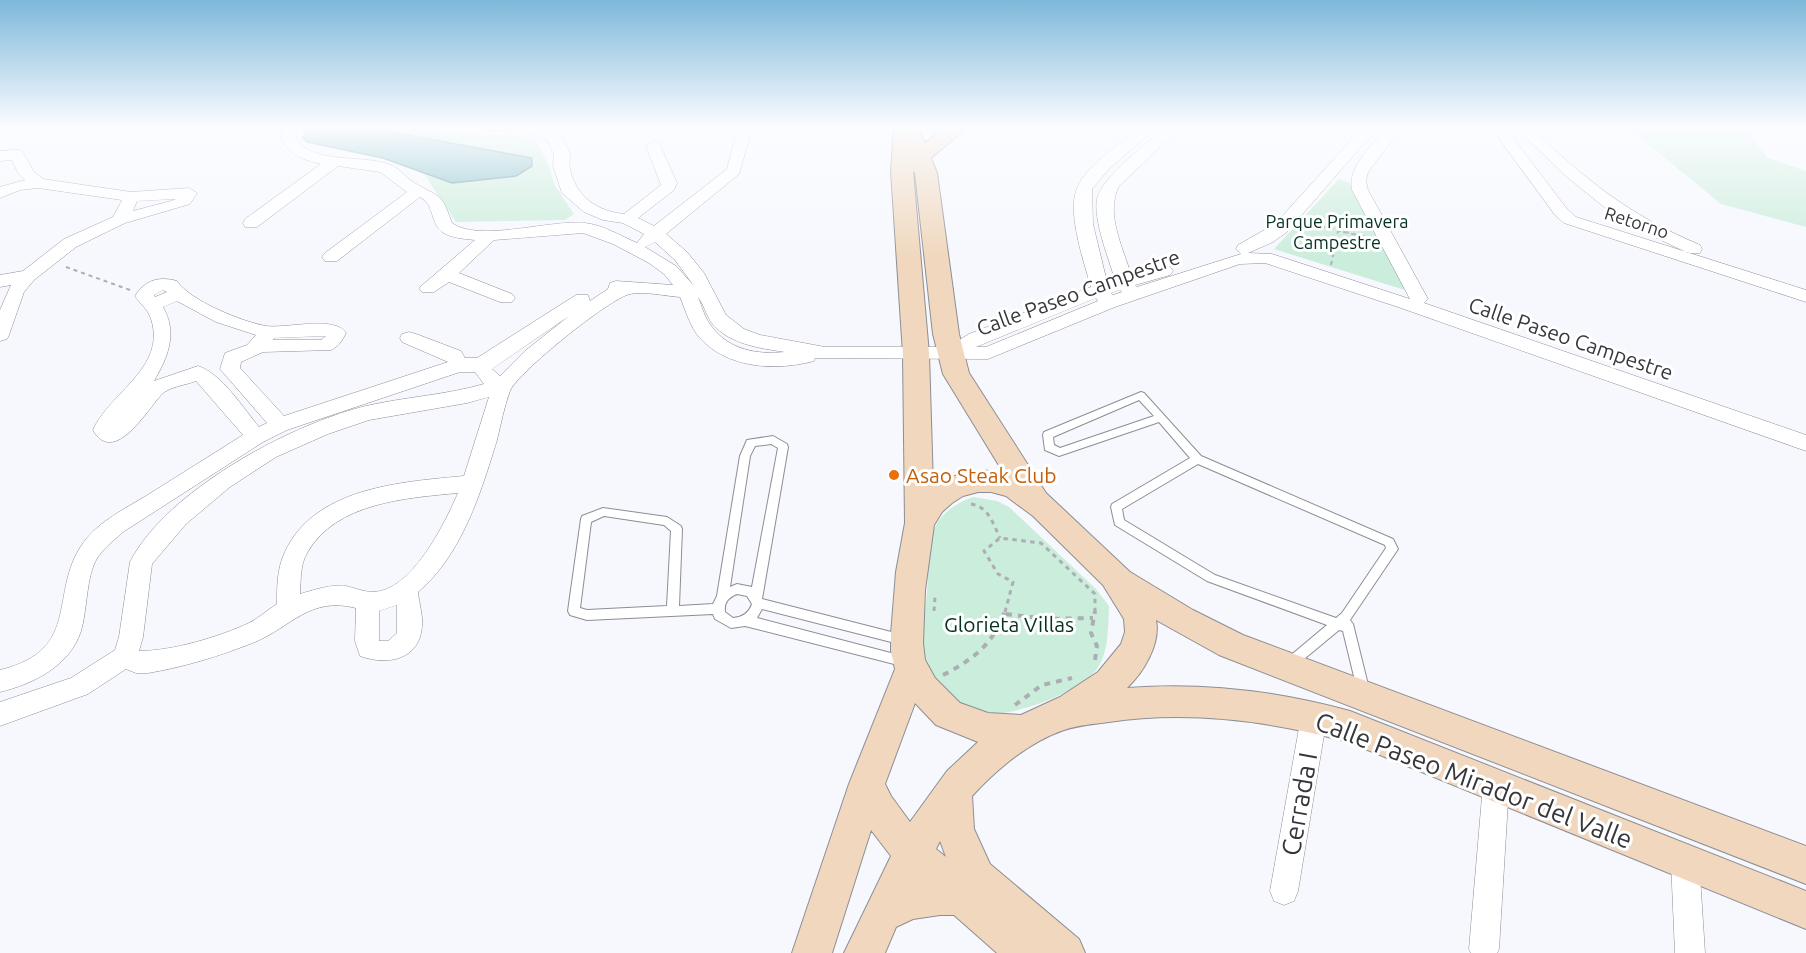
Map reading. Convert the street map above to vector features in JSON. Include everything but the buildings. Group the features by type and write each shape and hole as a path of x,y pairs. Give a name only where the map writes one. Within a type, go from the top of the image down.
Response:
{"main road":[{"path":"913,170 920,526"},
{"path":"917,170 950,354 962,383 1038,504"},
{"path":"812,953 908,658 915,549 922,516 934,500 953,486 975,481 997,482 1017,488 1038,504 1117,579 1135,607 1142,629 1133,655 1119,676 1093,696 1059,715 1020,718 984,729 948,714 921,686 908,658"},
{"name":"Calle Paseo Mirador del Valle","path":"1117,579 1182,620 1232,645 1806,866"},
{"name":"Calle Paseo Mirador del Valle","path":"1059,715 1115,705 1163,702 1270,709 1314,717 1350,727 1806,910"},
{"path":"864,953 913,854 954,791 1020,718"},
{"path":"867,784 878,809 913,854 1027,953"},
{"path":"954,791 955,829 962,851 976,878 1065,953"},
{"path":"883,913 908,899 935,893 963,897"}],"street":[{"path":"25,170 38,183"},
{"path":"252,223 322,170"},
{"path":"390,170 406,185 435,200 443,225 450,230 489,236 536,230 589,229 669,269 696,291"},
{"path":"562,170 568,190 590,209 609,217 627,219 655,233 681,256 696,291"},
{"path":"627,219 668,186 664,170"},
{"path":"635,250 734,170"},
{"path":"1099,170 1084,188 1081,203 1105,297"},
{"path":"1126,170 1112,184 1105,198 1105,214 1128,289"},
{"path":"1244,249 1281,228 1332,170"},
{"path":"1361,170 1358,181 1360,190 1425,304"},
{"name":"Retorno","path":"1530,170 1553,202 1570,220 1806,296"},
{"path":"1568,170 1606,202 1664,236 1703,252 1806,285"},
{"path":"0,193 17,186 38,183 131,197 189,193 184,201 177,204 119,220 70,243 47,260 16,290 0,335"},
{"path":"331,257 419,190"},
{"path":"119,220 131,197"},
{"path":"589,229 600,219 609,217"},
{"path":"428,288 447,275 489,236"},
{"name":"Calle Paseo Campestre","path":"696,291 706,332 736,353 751,359 779,361 825,353 988,353 1105,297 1244,249 1266,250 1425,304 1806,443"},
{"name":"Calle Paseo Campestre","path":"1128,289 1238,259 1266,258 1591,355 1806,430"},
{"path":"447,275 506,298"},
{"path":"0,281 28,276"},
{"path":"0,681 12,678 42,663 60,648 69,631 82,564 95,544 115,526 256,437 280,425 398,384 470,365 594,291 614,286 696,291"},
{"path":"125,657 138,662 172,658 257,630 288,609 326,597 346,594 368,601 390,598 406,589 441,550 456,523 473,483 502,386 532,356 583,314 612,294 629,288"},
{"path":"256,437 208,380 198,373 149,386 161,349 163,332 161,319 149,300 177,294 263,339 232,358 230,369 280,425"},
{"path":"409,338 454,356 502,386"},
{"path":"0,714 79,686 125,657 131,637 141,562 157,540 178,518 223,482 269,452 321,429 367,413 466,396 502,386"},
{"path":"288,609 290,571 298,548 314,528 341,510 368,499 400,490 473,483"},
{"path":"368,601 367,641 369,649 376,653 390,652 401,645 410,629 406,589"},
{"name":"Cerrada I","path":"1284,891 1314,717"},
{"path":"1484,950 1496,785"},
{"path":"1685,861 1690,953"}],"lane":[{"path":"1160,418 1059,452 1049,447 1048,435 1141,395 1197,459 1389,542 1392,549 1344,623 1287,666"},
{"path":"747,621 753,616 757,600 783,447 773,440 751,443 745,456 723,596 718,609 720,615 731,623 747,621 908,658"},
{"path":"1197,459 1116,507 1119,522 1211,578 1344,623"},
{"path":"673,611 678,529 667,521 603,512 586,519 574,611 587,615 718,609"},
{"path":"723,596 729,592 744,590 757,600 908,658"},
{"path":"1344,623 1365,696"}],"path":[{"path":"1300,222 1370,238 1338,231 1330,267"},
{"path":"47,260 149,300"},
{"path":"963,504 976,504 988,512 1000,538"},
{"path":"943,683 939,677 963,666 987,646 1006,614 1013,582 998,574 984,552 1000,538 1041,543 1095,594 1096,608 1091,633 1097,646 1095,660 1090,667"},
{"path":"932,616 935,594"},
{"path":"1006,614 1074,620 1093,618"},
{"path":"1020,718 1035,689 1051,682 1078,676"}],"green space":[{"path":"415,170 550,170 554,184 574,214 565,220 456,222 424,174"},
{"path":"1680,170 1806,171 1806,227 1721,204"},
{"name":"Parque Primavera Campestre","path":"1339,179 1350,183 1408,291 1274,249"},
{"name":"Glorieta Villas","path":"973,497 997,501 1009,507 1096,589 1109,606 1105,650 1093,674 1049,700 999,714 976,712 954,703 928,678 922,668 919,655 930,548 935,527 948,511"}],"water":[{"path":"417,170 525,170 516,176 452,183"}],"place":[{"name":"Asao Steak Club","path":"894,475"}]}
